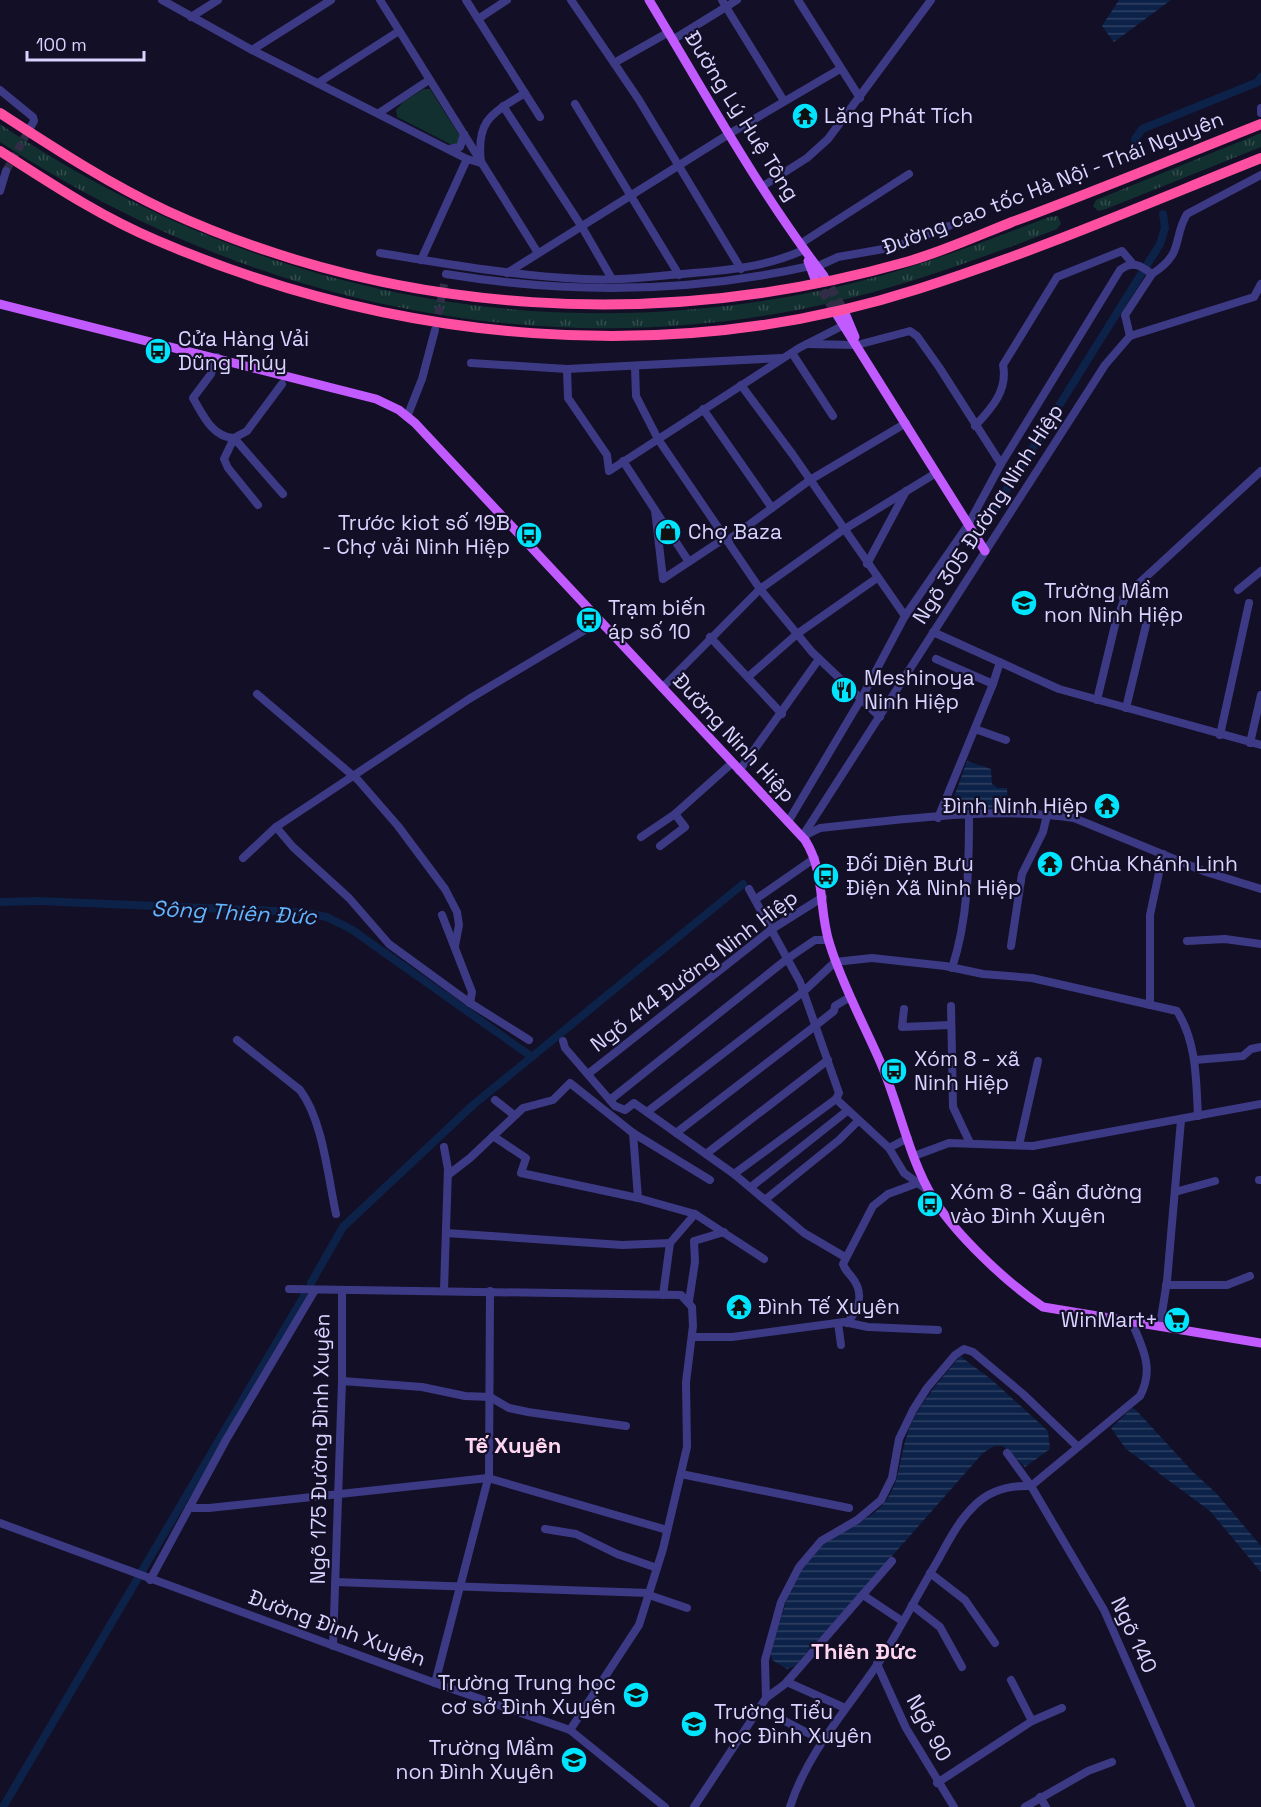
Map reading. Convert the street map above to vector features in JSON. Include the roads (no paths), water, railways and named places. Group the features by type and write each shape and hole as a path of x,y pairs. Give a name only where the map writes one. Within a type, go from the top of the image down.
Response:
{"highway":[{"name":"Đường cao tốc Hà Nội - Thái Nguyên","path":"0,113 85,167 168,211 256,245 339,272 466,296 528,303 602,306 749,296 839,279 910,261 1261,124"},
{"path":"0,151 68,194 154,239 242,273 328,301 399,317 458,326 521,334 596,337 752,327 917,290 1083,230 1261,158"}],"main road":[{"name":"Đường Lý Huệ Tông","path":"650,0 729,134 819,277"},
{"name":"Đường Ninh Hiệp","path":"0,304 376,399 407,417 802,837 815,858 828,940 835,962 883,1070 914,1156 933,1198 966,1238 1017,1290 1042,1307 1261,1343"},
{"path":"841,314 857,345 985,551"}],"street":[{"path":"162,0 252,50 467,159 481,163"},
{"path":"191,17 218,0"},
{"path":"252,50 332,0"},
{"path":"380,0 538,253"},
{"path":"466,0 540,117"},
{"path":"478,19 507,0"},
{"path":"571,0 680,166 741,269"},
{"path":"614,63 671,35 724,3 737,0"},
{"path":"798,0 860,98"},
{"path":"763,186 820,148 860,98 931,0"},
{"path":"724,3 784,101"},
{"path":"318,83 399,31"},
{"path":"507,273 729,134 840,69"},
{"path":"379,113 429,80"},
{"path":"0,90 33,117 30,128"},
{"path":"481,163 479,136 491,114 525,93"},
{"path":"575,104 679,275"},
{"path":"503,106 582,227 612,279"},
{"path":"447,148 460,147 464,134"},
{"path":"421,260 467,159"},
{"path":"0,191 6,171"},
{"path":"380,253 507,273 585,279 679,275 741,269 781,260 909,174"},
{"path":"1261,175 1190,211 1183,220 1180,239 1172,255 1165,266 1151,273 1125,315 1130,336 1254,297 1261,284"},
{"path":"446,274 510,285 657,288 729,281 813,267 838,257 895,247 950,226"},
{"path":"975,426 999,395 1006,380 1003,365 1058,277 1122,251 1137,265 1151,273"},
{"path":"444,284 448,264"},
{"path":"788,822 861,699 905,616 968,525 1001,464 1120,270 1137,265"},
{"path":"567,369 568,398 607,455 609,471 806,344 847,323"},
{"path":"407,417 422,379 435,330"},
{"path":"806,344 857,345 901,333 910,332 917,336 1001,464"},
{"name":"Ngõ 305 Đường Ninh Hiệp","path":"802,837 1105,365 1130,336"},
{"path":"792,353 833,416"},
{"path":"217,357 211,375 193,398 215,431 223,438 234,438 247,431 268,407 282,384"},
{"path":"471,363 567,369 784,358"},
{"path":"635,367 636,396 658,439 760,589 819,659 880,717"},
{"path":"741,385 905,616"},
{"path":"703,409 772,508"},
{"path":"656,510 663,579 726,539 810,480 906,423"},
{"path":"234,438 284,495"},
{"path":"234,438 224,459 228,468 258,505"},
{"path":"623,461 688,562"},
{"path":"1096,699 1124,599 1261,471"},
{"path":"662,688 760,589 843,530 936,473"},
{"path":"867,564 907,489"},
{"path":"1238,590 1261,571"},
{"path":"748,677 797,634 877,578"},
{"path":"1220,735 1249,603"},
{"path":"243,858 276,827 469,699 600,621"},
{"path":"1126,708 1146,625"},
{"path":"933,632 1059,689 1261,745"},
{"path":"710,637 782,714"},
{"path":"740,771 819,659"},
{"path":"936,659 993,684"},
{"path":"938,818 1000,662"},
{"path":"257,694 354,776 398,826 445,889 457,912 459,925 454,946"},
{"path":"1250,743 1261,695"},
{"path":"975,729 1006,740"},
{"path":"641,837 675,814 732,763"},
{"path":"660,846 685,827 675,814"},
{"path":"802,837 820,828 969,816 1047,814 1074,818 1261,890"},
{"path":"1011,946 1022,873 1042,832 1047,814"},
{"path":"952,968 962,938 969,851 969,816"},
{"path":"276,827 293,847 349,898 389,944 470,1003 529,1040"},
{"path":"1150,1005 1150,915 1163,854"},
{"path":"756,899 815,858"},
{"path":"734,1174 836,1099 839,1093 803,992 749,889"},
{"name":"Ngõ 414 Đường Ninh Hiệp","path":"588,1074 772,929 823,897"},
{"path":"442,915 472,992 470,1003"},
{"path":"1187,941 1226,939 1261,944"},
{"path":"610,1100 787,959 815,940 828,940"},
{"path":"648,1112 803,992 835,962 872,958 983,974 1032,978 1177,1011 1185,1022 1195,1060 1198,1116"},
{"path":"676,1133 834,1011 835,1005 850,997"},
{"path":"951,1005 953,1107 970,1143"},
{"path":"904,1009 902,1027 951,1025"},
{"path":"237,1040 300,1090 307,1099 314,1116 336,1214"},
{"path":"563,1041 565,1048 610,1100 625,1110 634,1103 648,1112 751,1187 804,1233 844,1260 854,1280 859,1299 857,1312 848,1323"},
{"path":"1195,1060 1244,1056 1251,1049 1261,1047"},
{"path":"706,1154 828,1060"},
{"path":"1018,1145 1038,1061"},
{"path":"448,1175 523,1108 553,1100 570,1083 575,1084 633,1133 710,1180"},
{"path":"836,1099 889,1148 904,1173 925,1187 933,1198"},
{"path":"495,1100 514,1115"},
{"path":"914,1156 949,1143 1018,1145 1053,1143 1261,1104"},
{"path":"751,1187 848,1111"},
{"path":"1160,1325 1166,1285 1181,1120"},
{"path":"766,1199 839,1140 858,1121"},
{"path":"633,1133 638,1198"},
{"path":"493,1136 526,1158 521,1173 638,1198 695,1214 764,1259"},
{"path":"889,1148 908,1138"},
{"path":"444,1147 448,1175 444,1290"},
{"path":"1175,1192 1215,1181"},
{"path":"844,1260 873,1206 888,1194 918,1183"},
{"path":"663,1295 670,1243 695,1214"},
{"path":"688,1301 695,1262 694,1241 724,1232"},
{"path":"446,1233 571,1243 622,1245 670,1243"},
{"path":"1166,1285 1227,1285 1250,1276"},
{"path":"290,1289 681,1295 692,1306 692,1337 686,1382 687,1447 657,1568 639,1625 570,1730"},
{"path":"148,1579 315,1290"},
{"name":"Ngõ 175 Đường Đình Xuyên","path":"333,1646 342,1381 342,1290"},
{"path":"435,1683 488,1478 490,1291"},
{"path":"790,1807 804,1772 845,1708 877,1664 960,1522 978,1503 998,1490 1015,1485 1031,1486 1140,1396 1149,1375 1147,1360 1131,1320"},
{"path":"692,1337 732,1337 838,1323 938,1330"},
{"path":"838,1323 841,1345"},
{"path":"766,1698 765,1660 782,1602 799,1568 821,1541 857,1520 881,1500 892,1478 899,1439 909,1417 927,1388 960,1351 964,1349 973,1352 1023,1394 1078,1447"},
{"path":"342,1381 422,1387 465,1396 490,1397 510,1408 528,1412 626,1426"},
{"name":"Ngõ 140","path":"1007,1453 1031,1486 1104,1610 1191,1807"},
{"path":"681,1474 849,1508"},
{"path":"189,1508 209,1508 337,1492 488,1478 667,1530"},
{"name":"Đường Đình Xuyên","path":"0,1523 148,1579 570,1730 665,1807"},
{"path":"545,1529 576,1534 617,1554 657,1568"},
{"path":"694,1807 766,1698 787,1682 892,1561"},
{"path":"930,1573 965,1600 995,1643"},
{"path":"335,1582 649,1594 687,1608"},
{"path":"863,1595 903,1621"},
{"path":"912,1605 940,1627 962,1667"},
{"name":"Ngõ 90","path":"877,1664 906,1728 954,1807"},
{"path":"1011,1680 1032,1721"},
{"path":"787,1682 845,1708"},
{"path":"938,1783 1032,1721 1062,1708"},
{"path":"781,1719 824,1742"},
{"path":"1025,1807 1040,1797 1112,1762"},
{"path":"1040,1797 1046,1807"}],"water":[{"path":"1119,0 1171,0 1114,42 1102,26"},
{"path":"967,761 991,769 992,784 998,788 1007,788 1008,809 964,810 955,807 953,800"},
{"path":"960,1356 992,1380 1048,1431 1050,1449 1025,1467 1003,1446 994,1446 983,1453 795,1666 787,1669 772,1660 771,1653 784,1607 797,1577 815,1550 835,1535 869,1517 889,1496 911,1424 930,1393"},
{"path":"1132,1408 1216,1493 1261,1546 1261,1572 1210,1511 1126,1449 1111,1428"}],"waterway":[{"path":"1138,155 1135,139 1142,129 1258,82 1261,77"},
{"path":"987,521 1160,244 1165,228 1163,214"},
{"path":"311,1283 343,1227 473,1105 743,884"},
{"name":"Sông Thiên Đức","path":"0,902 39,901 299,912 327,917 351,929 532,1057"},
{"path":"3,1807 304,1296"}],"tunnel":[{"path":"6,171 30,128"},
{"path":"824,276 845,313"},
{"path":"815,279 837,315"},
{"path":"436,326 444,284"}],"place":[{"name":"Lăng Phát Tích","path":"805,116"},
{"name":"Cửa Hàng Vải Dũng Thúy","path":"158,351"},
{"name":"Chợ Baza","path":"668,532"},
{"name":"Trước kiot số 19B - Chợ vải Ninh Hiệp","path":"529,535"},
{"name":"Trường Mầm non Ninh Hiệp","path":"1024,603"},
{"name":"Trạm biến áp số 10","path":"589,620"},
{"name":"Meshinoya Ninh Hiệp","path":"844,690"},
{"name":"Đình Ninh Hiệp","path":"1107,806"},
{"name":"Chùa Khánh Linh","path":"1050,864"},
{"name":"Đối Diện Bưu Điện Xã Ninh Hiệp","path":"826,876"},
{"name":"Xóm 8 - xã Ninh Hiệp","path":"894,1071"},
{"name":"Xóm 8 - Gần đường vào Đình Xuyên","path":"930,1204"},
{"name":"Đình Tế Xuyên","path":"739,1307"},
{"name":"WinMart+","path":"1177,1320"},
{"name":"Trường Trung học cơ sở Đình Xuyên","path":"636,1695"},
{"name":"Trường Tiểu học Đình Xuyên","path":"694,1724"},
{"name":"Trường Mầm non Đình Xuyên","path":"574,1760"}],"district":[{"name":"Tế Xuyên","path":"513,1445"},
{"name":"Thiên Đức","path":"864,1651"}]}
